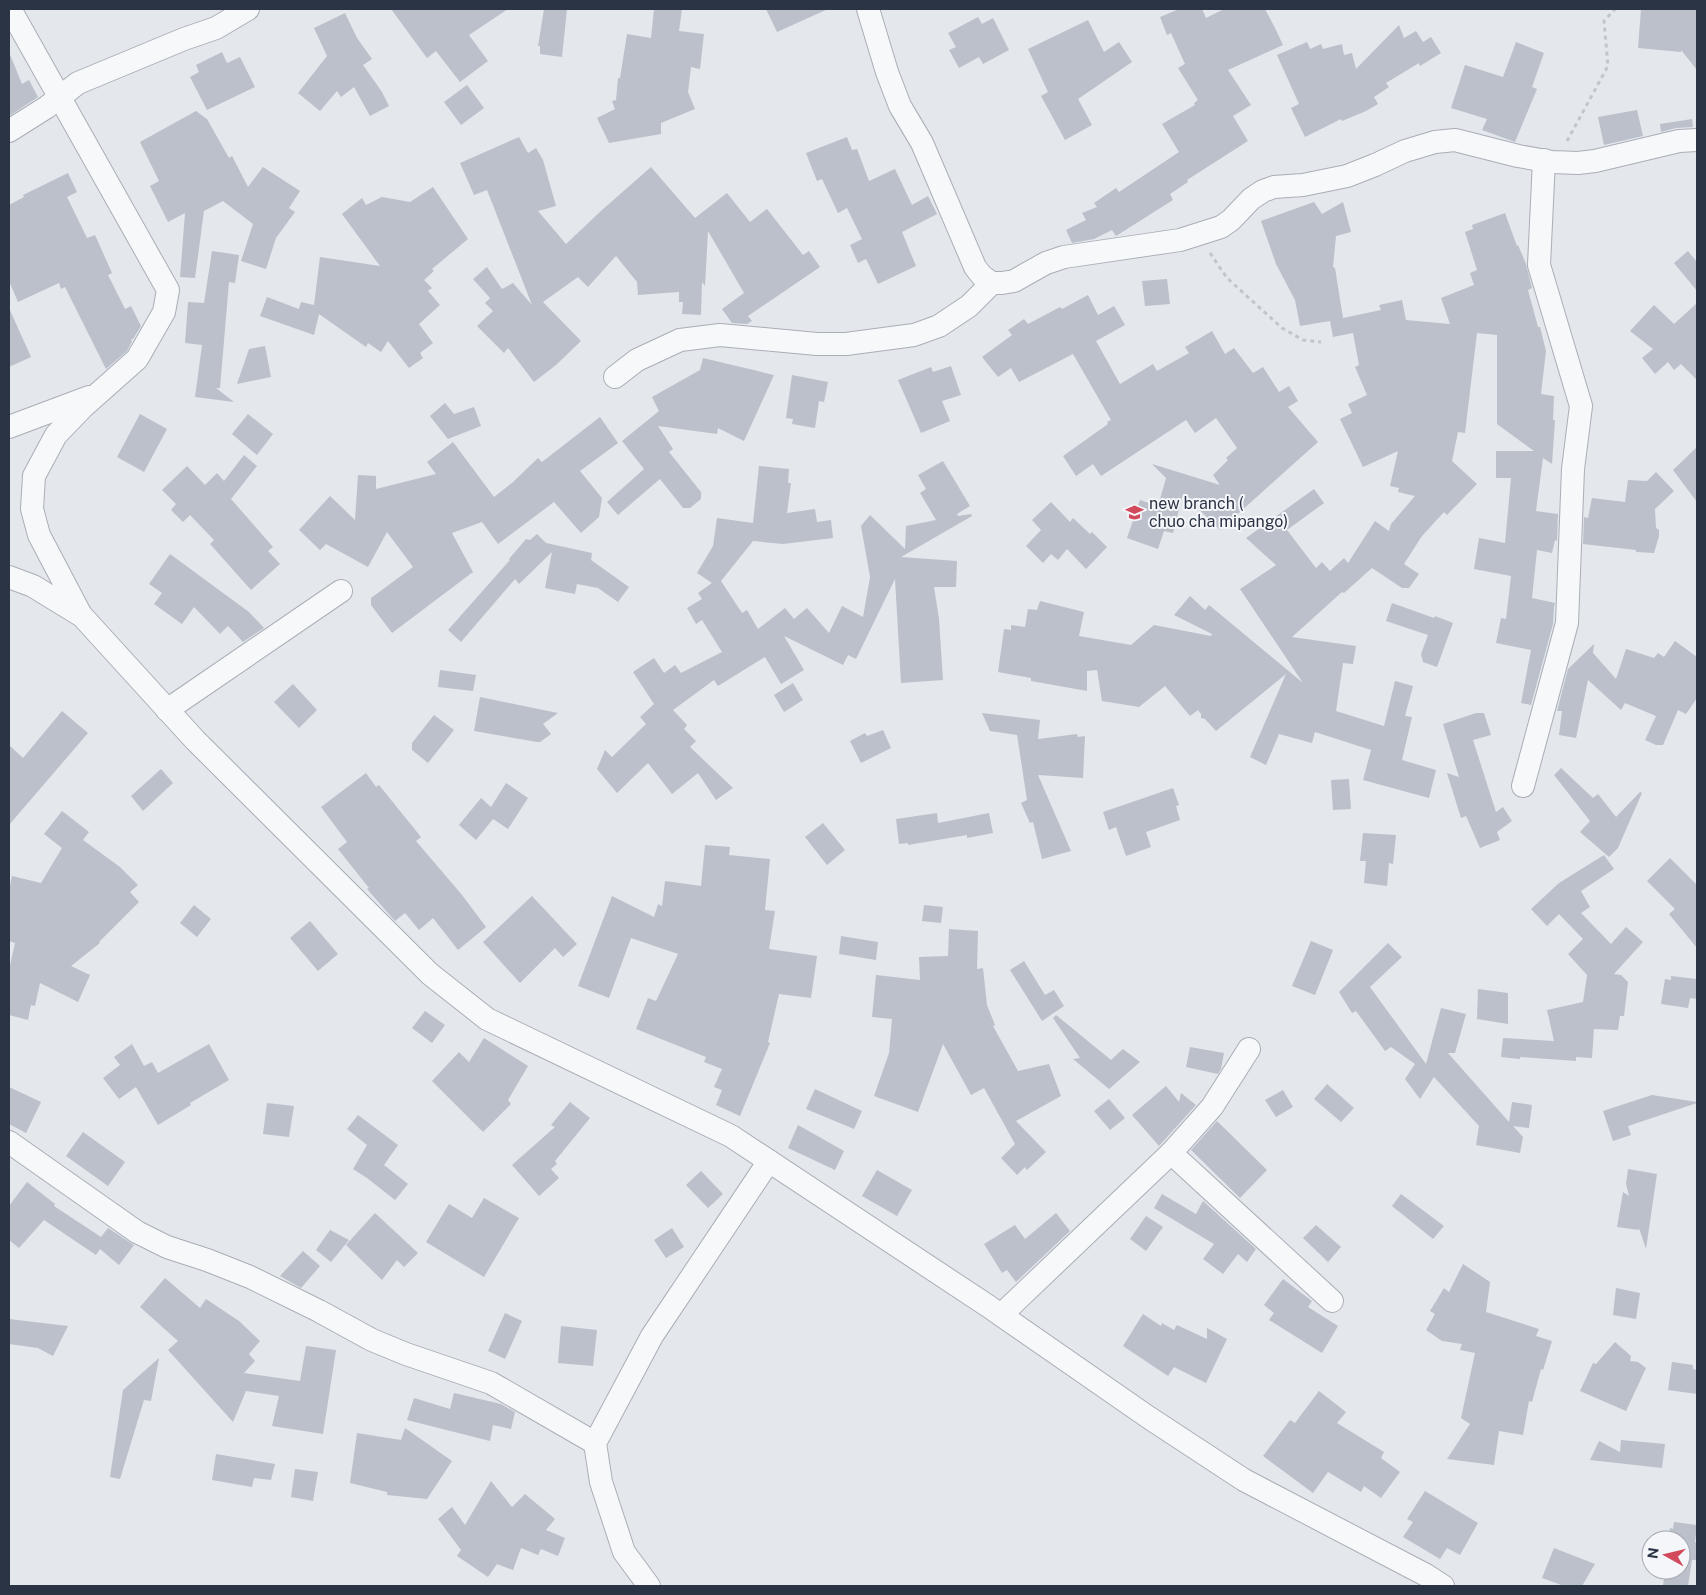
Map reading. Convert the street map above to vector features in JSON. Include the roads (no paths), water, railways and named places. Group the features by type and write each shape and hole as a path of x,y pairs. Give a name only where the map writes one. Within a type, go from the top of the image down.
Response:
{"street":[{"path":"10,9 168,290 164,312 137,358 56,435 34,476 32,509 39,535 82,616 167,710 430,974 487,1019 732,1136 1244,1480 1426,1575 1443,1586"},
{"path":"9,131 47,107 78,83 184,39 216,28 248,9"},
{"path":"868,9 878,48 900,106 922,143 975,267 982,276 992,283 1014,281 1046,263 1064,257 1180,240 1221,227 1232,220 1251,200 1263,191 1274,187 1303,185 1347,176 1405,151 1436,142 1455,140 1518,156 1548,161 1595,161 1679,141 1697,140"},
{"path":"1523,786 1567,623 1573,469 1580,406 1539,265 1548,161"},
{"path":"615,378 637,360 680,340 720,335 817,344 846,344 914,335 939,326 969,306 992,283"},
{"path":"9,427 97,394"},
{"path":"9,577 33,586 82,616"},
{"path":"167,710 341,591"},
{"path":"1001,1315 1171,1153 1212,1107 1249,1049"},
{"path":"9,1142 137,1232 167,1247 250,1277 372,1340 406,1354 491,1383 595,1443"},
{"path":"1171,1153 1332,1300"},
{"path":"649,1586 624,1552 602,1482 595,1443 652,1336 769,1161"}],"place":[{"name":"new branch ( chuo cha mipango)","path":"1135,512"}]}
